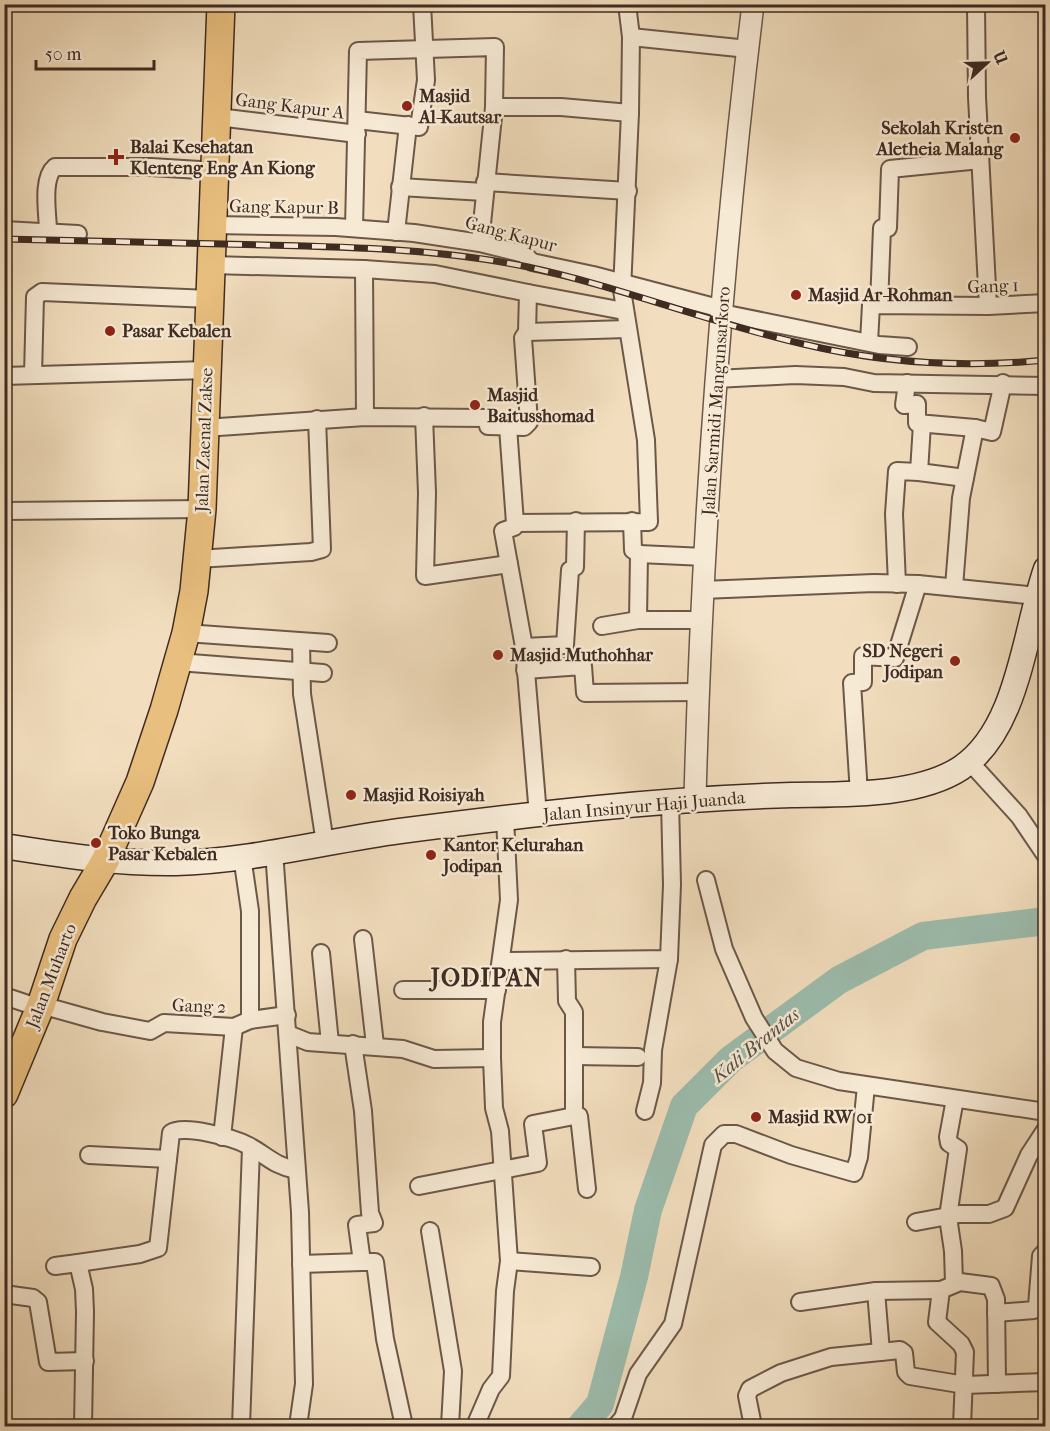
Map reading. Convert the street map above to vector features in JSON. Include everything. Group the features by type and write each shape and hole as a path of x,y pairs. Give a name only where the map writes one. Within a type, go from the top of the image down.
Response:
{"main road":[{"name":"Jalan Zaenal Zakse","path":"105,861 140,782 178,662 186,633 197,559 202,509 221,4"},
{"name":"Jalan Insinyur Haji Juanda","path":"4,846 105,861 177,863 242,856 505,818 695,798 860,794 934,780 954,772 969,761 990,740 1004,714 1046,569"},
{"name":"Jalan Muharto","path":"4,1094 11,1060 40,1006 63,939 83,898 105,861"}],"street":[{"path":"396,232 408,125 419,127 426,80 422,4"},
{"path":"514,524 576,521 649,522 649,466 621,283 628,191 630,113 631,37 627,4"},
{"name":"Jalan Sarmidi Mangunsarkoro","path":"695,798 700,620 716,379 753,4"},
{"path":"976,4 980,159 988,306"},
{"path":"631,37 747,49"},
{"path":"354,228 358,51 495,47 494,106 480,243"},
{"path":"494,106 561,106 630,113"},
{"name":"Gang Kapur A","path":"218,117 357,127 408,125"},
{"path":"869,342 872,305 879,305 882,228 888,228 890,169 980,159"},
{"path":"48,232 48,181 50,171 55,167 151,167 216,171"},
{"path":"400,187 628,191"},
{"name":"Gang Kapur B","path":"213,225 354,228"},
{"name":"Gang Kapur","path":"354,228 480,243 524,254 532,261 722,311 869,342 909,347"},
{"path":"4,230 78,234"},
{"path":"212,265 364,269 435,274 624,312"},
{"path":"364,269 364,417"},
{"path":"33,375 35,297 42,292 210,299"},
{"path":"204,428 317,418 364,417 487,418 489,428 529,425 523,338 527,332 528,293"},
{"name":"Gang 1","path":"879,305 988,306 1046,303"},
{"path":"527,332 627,329"},
{"path":"4,376 207,370"},
{"path":"716,379 795,375 844,377 874,383 1003,383 1046,386"},
{"path":"907,383 904,405 917,405 917,423 975,428 992,432 1003,383"},
{"path":"424,417 428,493 425,576 509,564"},
{"path":"197,559 311,552 322,549 317,418"},
{"path":"919,472 922,424"},
{"path":"508,427 514,527 502,531 524,647 538,815"},
{"path":"954,587 965,478 975,428"},
{"path":"897,584 894,514 897,471 965,478"},
{"path":"4,511 202,509"},
{"path":"524,647 566,645 570,570 575,567 576,521"},
{"path":"632,521 633,550 639,554 705,557"},
{"path":"638,621 639,554"},
{"path":"702,590 795,584 918,584 1037,596"},
{"path":"860,794 852,683 863,682 863,656 895,658 918,584"},
{"path":"602,626 638,621 700,620"},
{"path":"186,633 328,643"},
{"path":"301,642 301,674 307,734 325,843"},
{"path":"178,662 301,674 323,673"},
{"path":"525,670 583,666 585,693 698,692"},
{"path":"969,761 1019,816 1046,856"},
{"path":"645,1111 652,1083 654,1050 669,959 672,885 670,801"},
{"path":"475,1426 491,1389 501,1376 505,1291 510,1261 504,1168 500,1131 494,1108 492,1058 492,1022 509,900 505,818"},
{"path":"274,851 287,1015 301,1264 304,1384 298,1426"},
{"path":"242,856 250,911 250,1020"},
{"path":"705,880 724,949 754,1018 775,1051 805,1072 866,1086 1046,1112"},
{"path":"363,939 375,1045"},
{"path":"321,953 330,1043"},
{"path":"566,959 567,1001 574,1012 574,1116"},
{"path":"502,961 669,959"},
{"path":"403,990 497,990"},
{"path":"4,996 40,1006"},
{"name":"Gang 2","path":"40,1006 91,1020 150,1031 164,1023 234,1027 250,1020 287,1015"},
{"path":"222,1137 234,1027"},
{"path":"288,1034 308,1042 375,1045 403,1049 434,1059 492,1058"},
{"path":"353,1044 363,1111 370,1213 374,1223 357,1225 362,1262"},
{"path":"574,1056 638,1057"},
{"path":"616,1426 623,1418 638,1374 673,1324 713,1145 724,1134 736,1134 791,1155 854,1173 859,1157 866,1086"},
{"path":"955,1099 948,1137 950,1143 958,1149 959,1160 948,1217 953,1251 948,1286 938,1322 961,1344 965,1353 962,1426"},
{"path":"419,1186 537,1163 533,1124 579,1116 587,1189"},
{"path":"55,1266 141,1254 158,1248 171,1132 176,1129 222,1137 251,1148 272,1164 296,1170"},
{"path":"916,1222 989,1214 1005,1208 1029,1155 1046,1129"},
{"path":"241,1426 251,1148"},
{"path":"89,1155 168,1159"},
{"path":"430,1232 453,1371 450,1426"},
{"path":"996,1312 1034,1310 1037,1306 1041,1256 1046,1251"},
{"path":"510,1261 591,1267"},
{"path":"301,1264 375,1262 385,1339 404,1426"},
{"path":"78,1263 84,1289 83,1426"},
{"path":"800,1302 876,1292 948,1286 991,1286 996,1299 997,1384"},
{"path":"876,1292 881,1352"},
{"path":"4,1294 33,1298 38,1302 48,1362 85,1361"},
{"path":"753,1426 747,1396 750,1389 809,1363 831,1357 897,1350 904,1353 908,1375 965,1384 1046,1382"}],"waterway":[{"name":"Kali Brantas","path":"581,1426 600,1404 634,1277 648,1210 684,1106 731,1059 839,980 923,936 1046,921"}],"railway":[{"path":"4,239 331,247 463,256 563,275 734,326 863,356 893,360 985,364 1046,360"}],"place":[{"name":"Masjid Al-Kautsar","path":"407,106"},
{"name":"Sekolah Kristen Aletheia Malang","path":"1015,138"},
{"name":"Balai Kesehatan Klenteng Eng An Kiong","path":"116,157"},
{"name":"Masjid Ar-Rohman","path":"796,295"},
{"name":"Pasar Kebalen","path":"110,331"},
{"name":"Masjid Baitusshomad","path":"475,405"},
{"name":"Masjid Muthohhar","path":"498,655"},
{"name":"SD Negeri Jodipan","path":"955,661"},
{"name":"Masjid Roisiyah","path":"351,795"},
{"name":"Toko Bunga Pasar Kebalen","path":"96,843"},
{"name":"Kantor Kelurahan Jodipan","path":"431,855"},
{"name":"Masjid RW 01","path":"756,1117"}],"district":[{"name":"JODIPAN","path":"487,978"}]}
